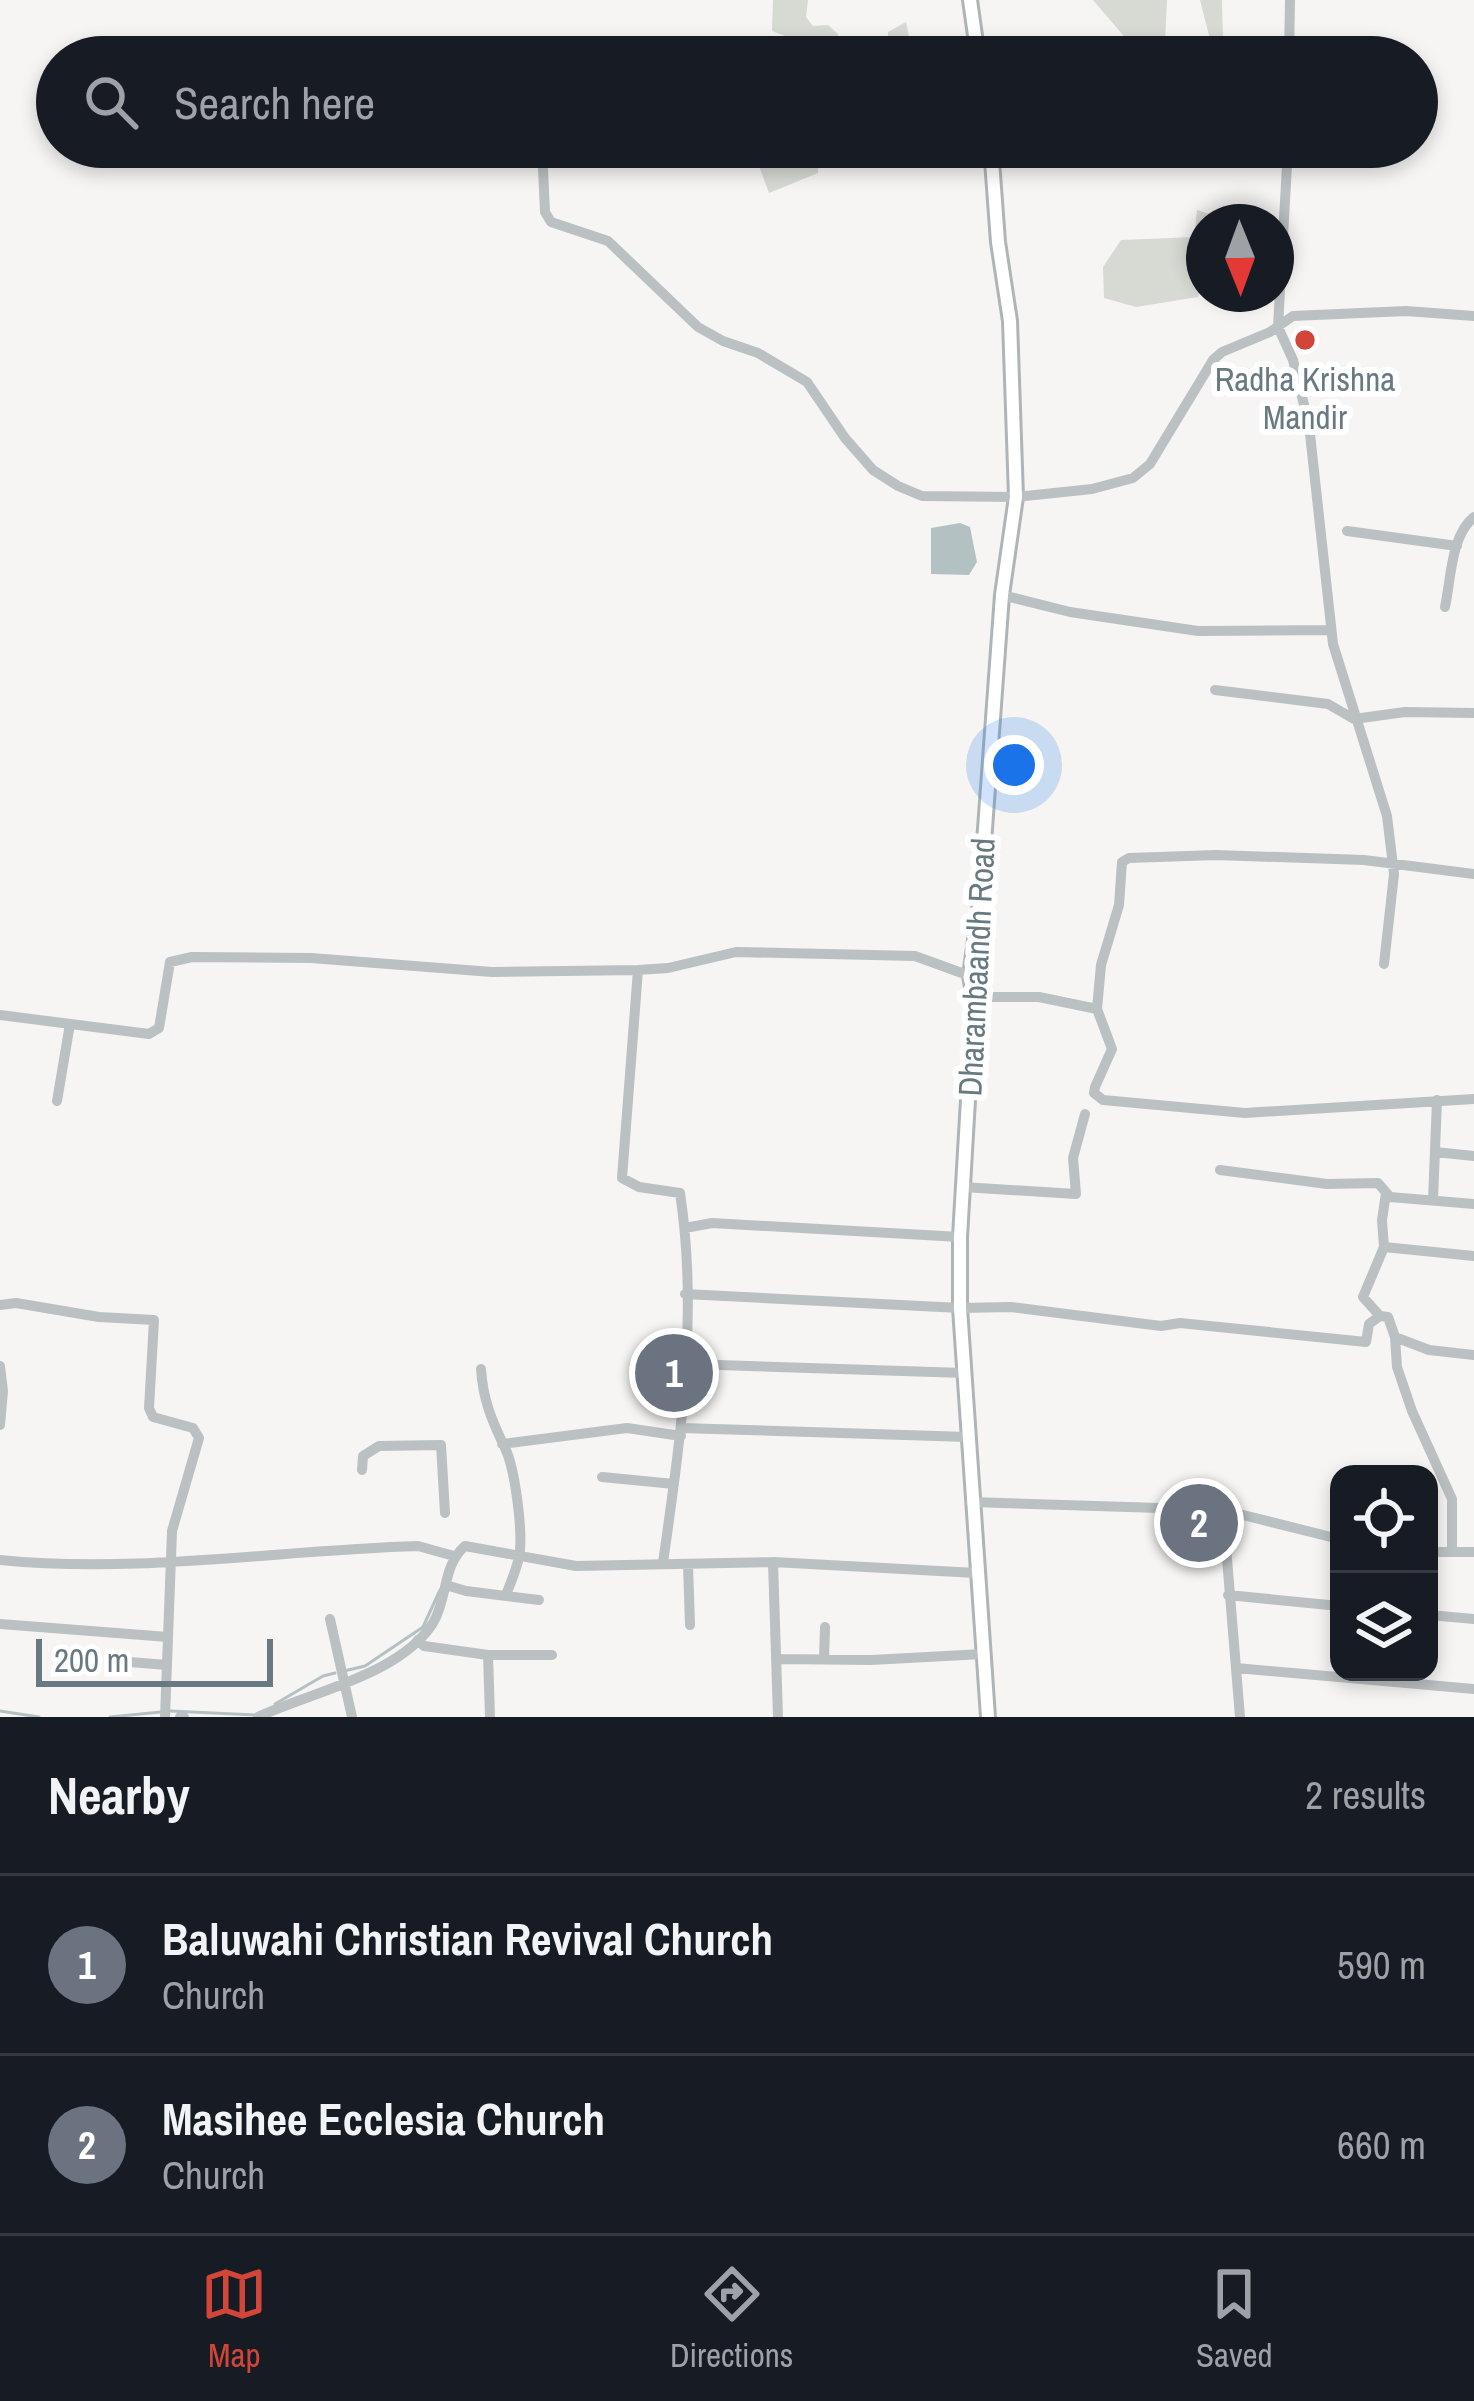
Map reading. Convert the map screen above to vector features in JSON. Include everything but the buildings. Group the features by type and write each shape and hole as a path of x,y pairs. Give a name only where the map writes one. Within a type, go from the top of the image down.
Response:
{"main road":[{"path":"970,0 975,36"},
{"name":"Dharambaandh Road","path":"988,1717 971,1502 960,1237 974,997 970,976 1002,596 1016,497 1010,321 993,168"}],"street":[{"path":"1289,36 1290,0"},
{"path":"543,168 545,212 550,222 608,241 698,327 758,353 807,382 873,470 922,496 1016,497 1092,489 1133,478 1150,464 1214,360 1293,316 1406,310 1474,316"},
{"path":"1287,168 1279,327 1293,360 1309,425 1330,631 1387,816 1393,866 1384,964"},
{"path":"1445,607 1457,546 1465,525 1474,517"},
{"path":"1347,531 1457,546"},
{"path":"1002,596 1070,612 1198,631 1330,631"},
{"path":"1215,690 1328,704 1354,718 1405,712 1474,713"},
{"path":"1474,874 1364,860 1258,856 1129,858 1122,862 1119,904 1101,965 1097,1010 1112,1049 1094,1094 1103,1100 1245,1113 1474,1100"},
{"path":"0,1015 149,1034 159,1028 170,962 192,957 310,958 492,972 668,968 736,952 915,956 970,976"},
{"path":"638,970 622,1178 639,1187 680,1193 685,1228 688,1364 663,1563"},
{"path":"974,997 1039,997 1097,1010"},
{"path":"57,1100 70,1024"},
{"path":"1433,1200 1437,1100"},
{"path":"963,1187 1076,1194 1072,1158 1084,1114"},
{"path":"1435,1152 1474,1156"},
{"path":"1220,1170 1327,1184 1378,1183 1399,1198 1474,1204"},
{"path":"1386,1193 1384,1246 1363,1297 1380,1316 1388,1317 1395,1337 1396,1367 1453,1499 1452,1552"},
{"path":"685,1228 712,1223 960,1237"},
{"path":"1384,1246 1474,1256"},
{"path":"685,1294 1011,1307 1366,1342 1369,1324 1380,1316"},
{"path":"0,1305 154,1320 149,1408 153,1417 193,1428 199,1438 175,1510 165,1717"},
{"path":"1395,1337 1429,1350 1474,1355"},
{"path":"688,1364 964,1373"},
{"path":"0,1366 0,1425"},
{"path":"482,1369 482,1394 509,1459 520,1554 506,1595"},
{"path":"502,1444 627,1428 968,1437"},
{"path":"362,1470 363,1456 379,1446 441,1445 445,1514"},
{"path":"602,1477 674,1484"},
{"path":"971,1502 1223,1510 1330,1537"},
{"path":"1223,1510 1240,1717"},
{"path":"0,1560 68,1566 169,1564 418,1546 454,1556"},
{"path":"258,1717 346,1684 418,1640 434,1622 454,1556 465,1546 576,1565 772,1562 976,1573"},
{"path":"1438,1552 1474,1552"},
{"path":"772,1562 778,1717"},
{"path":"688,1565 690,1625"},
{"path":"446,1585 466,1592 539,1600"},
{"path":"1228,1595 1330,1605"},
{"path":"1438,1616 1474,1619"},
{"path":"330,1619 352,1717"},
{"path":"0,1624 168,1637"},
{"path":"824,1659 825,1627"},
{"path":"418,1640 424,1646 488,1655 552,1655"},
{"path":"778,1659 983,1654"},
{"path":"488,1655 490,1717"},
{"path":"117,1660 167,1665"},
{"path":"1236,1668 1474,1689"}],"shaded area":[{"path":"773,0 808,0 806,17 813,26 828,25 838,36 785,36 772,31"},
{"path":"1093,0 1167,0 1165,36 1124,36"},
{"path":"1200,0 1222,0 1223,36 1209,36"},
{"path":"906,22 909,36 888,36 888,32"},
{"path":"760,168 818,168 818,173 769,193"},
{"path":"1186,237 1186,299 1136,307 1104,298 1103,267 1121,240"},
{"path":"960,523 970,527 977,562 969,575 931,574 931,528"}],"waterway":[{"path":"344,1671 365,1666 423,1627 440,1590"},
{"path":"275,1704 335,1673"},
{"path":"0,1711 39,1717"},
{"path":"170,1711 256,1715"},
{"path":"110,1717 161,1712"}],"place":[{"name":"Radha Krishna Mandir","path":"1305,340"},
{"name":"Baluwahi Christian Revival Church","path":"674,1373"},
{"name":"Masihee Ecclesia Church","path":"1199,1523"}]}
